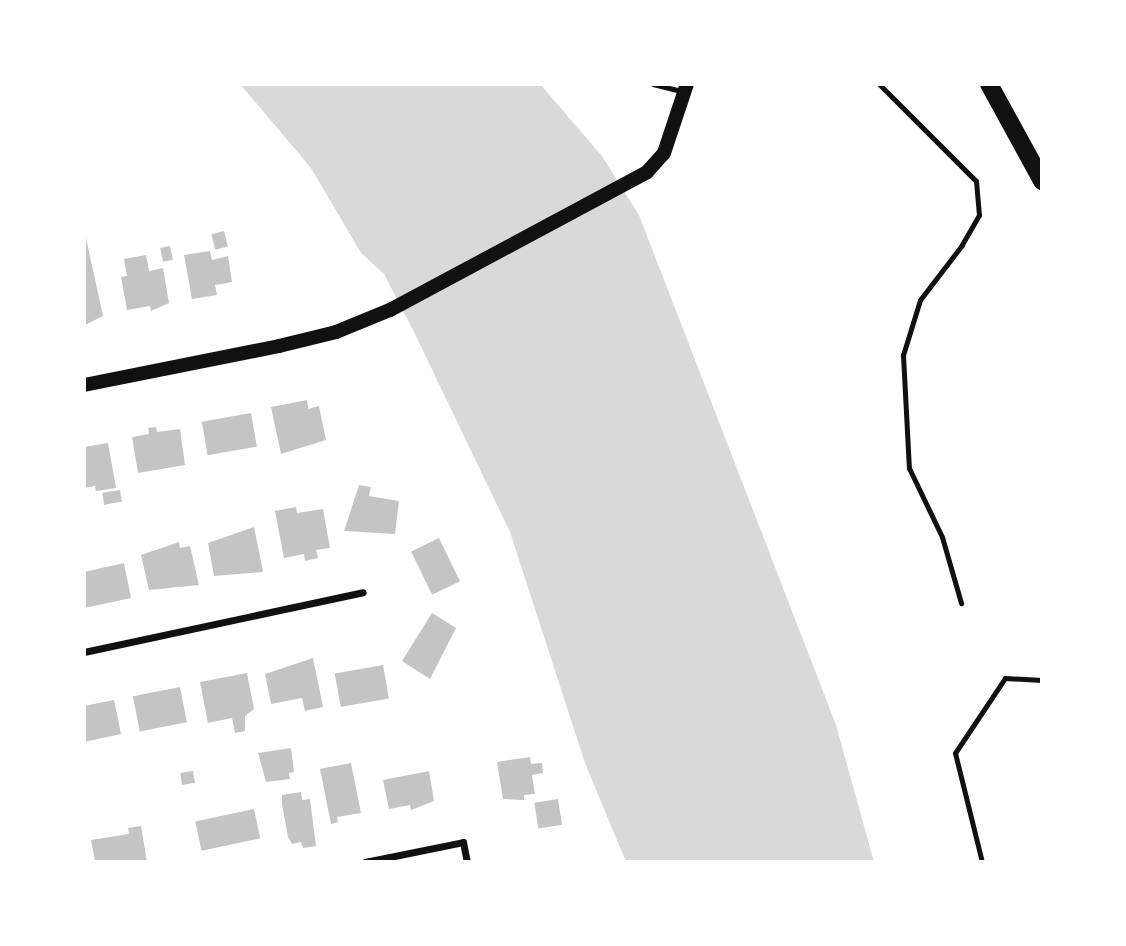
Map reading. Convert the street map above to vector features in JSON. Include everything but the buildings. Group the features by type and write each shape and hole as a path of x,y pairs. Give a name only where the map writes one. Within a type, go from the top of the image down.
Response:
{"main road":[{"path":"989,84 1042,181"},
{"path":"84,385 290,344 336,332 390,310 632,183 664,153 686,88"}],"street":[{"path":"84,652 363,592"},
{"path":"365,862 463,842 467,862"}],"lane":[{"path":"653,84 686,88"},
{"path":"879,84 976,181 979,215 962,245 920,300 903,355 909,468 942,537 961,603"},
{"path":"982,862 955,753 1005,678 1042,680"}],"shaded area":[{"path":"240,84 540,84 602,156 639,215 836,725 874,862 626,862 585,763 510,532 414,332 384,274 361,253 311,168"}]}
